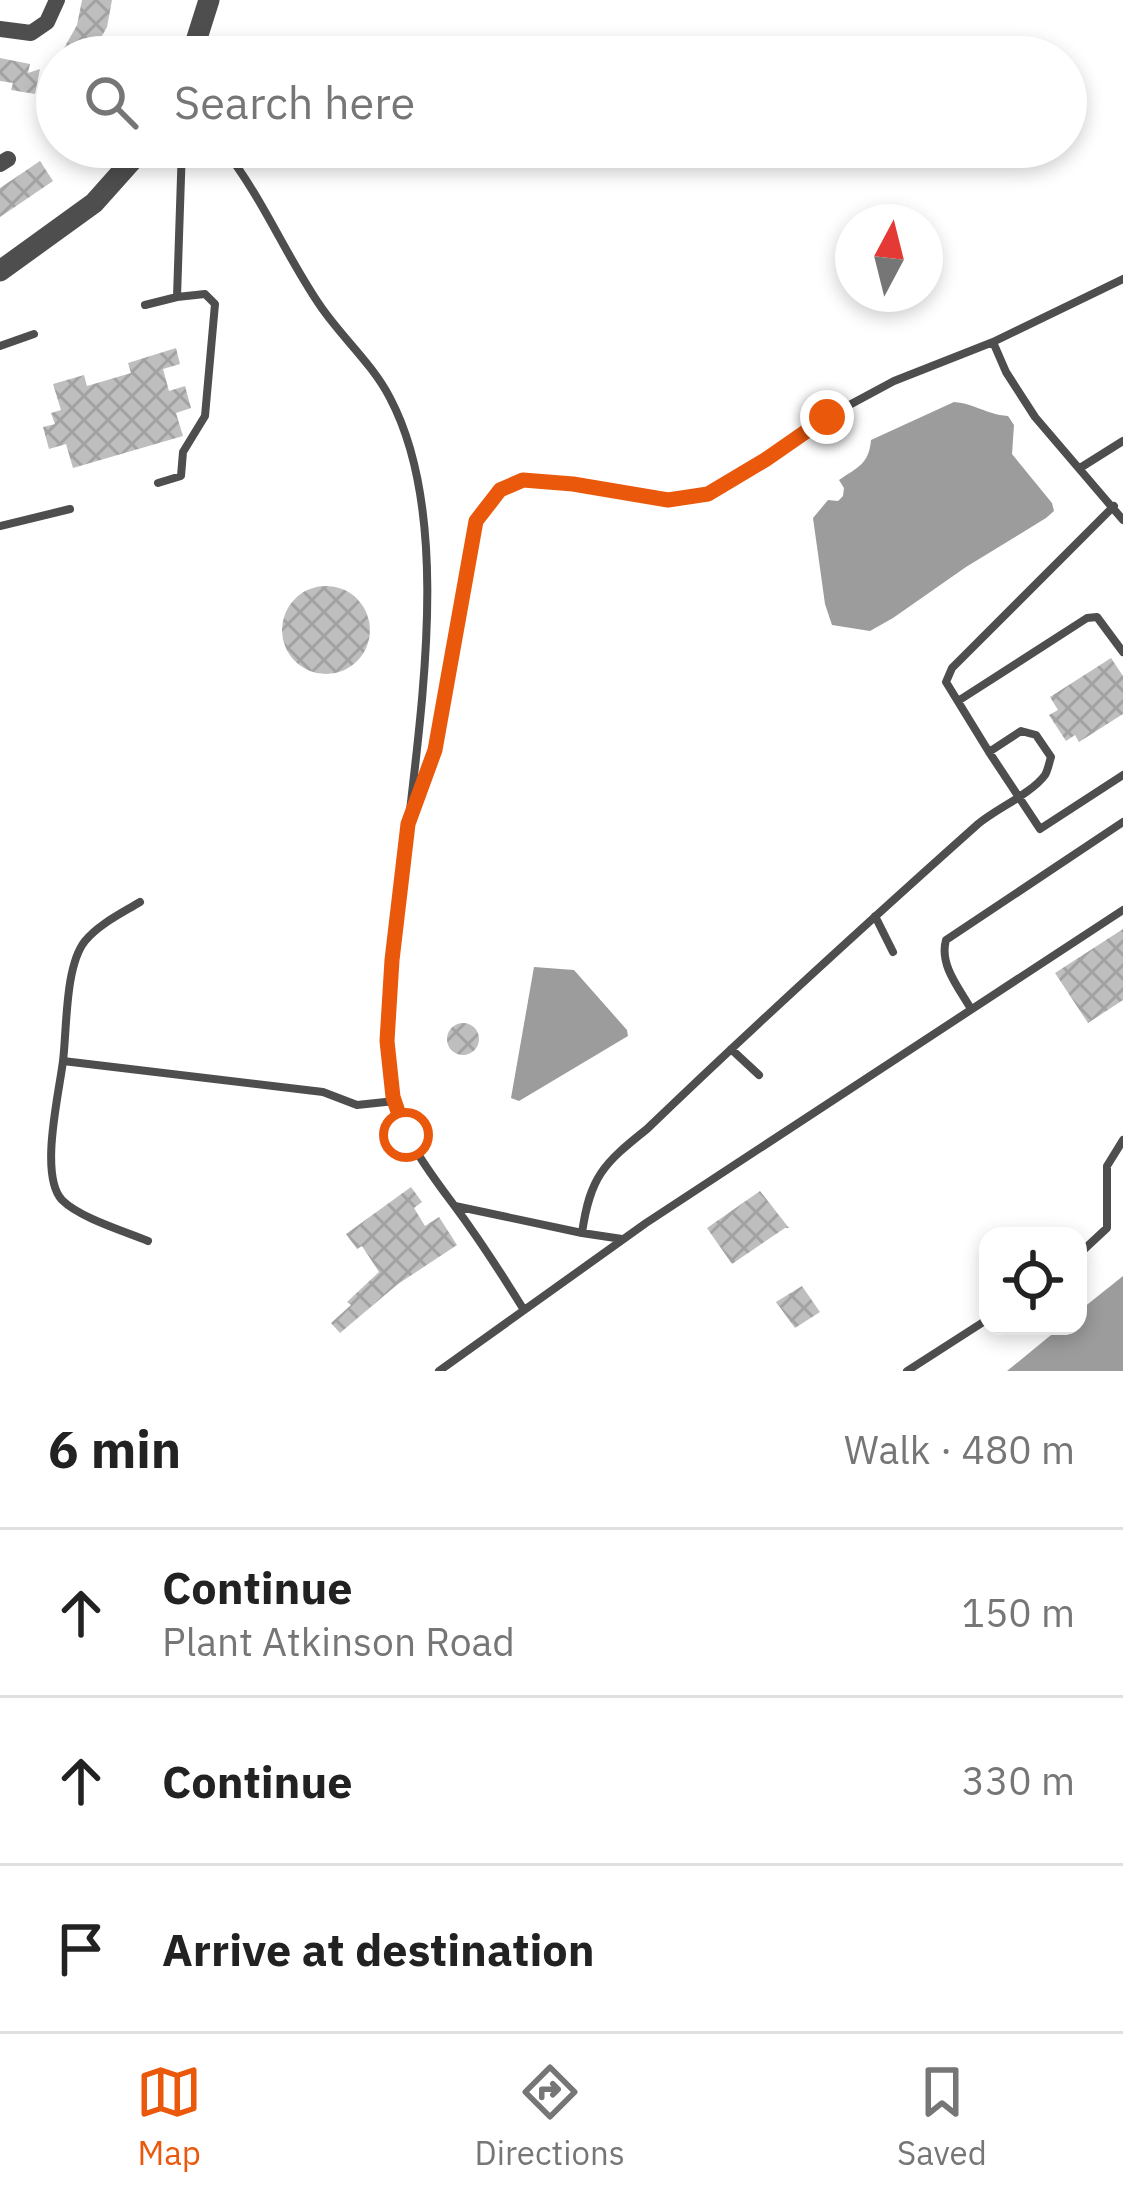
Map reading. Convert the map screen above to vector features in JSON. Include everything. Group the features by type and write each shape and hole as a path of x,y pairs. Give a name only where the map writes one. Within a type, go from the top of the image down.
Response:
{"street":[{"path":"0,29 31,33 46,22 57,0"},
{"path":"198,36 209,0"},
{"path":"0,272 94,203 125,168"}],"lane":[{"path":"177,297 183,168"},
{"path":"239,168 318,303 376,373 402,425 422,510 428,574 421,704 392,960 387,1041 394,1101 406,1135 429,1173 524,1310"},
{"path":"408,824 435,750 476,521 500,490 523,480 668,500 708,494 827,417 894,381 993,342 1123,279"},
{"path":"145,305 205,294 215,304 205,416 183,452 181,476 158,483"},
{"path":"0,346 34,334"},
{"path":"993,342 1035,417 1123,520"},
{"path":"1080,468 1123,441"},
{"path":"1114,506 952,668 946,682 1040,829 1123,775"},
{"path":"0,526 70,509"},
{"path":"958,701 1087,617 1097,616 1123,652"},
{"path":"582,1233 587,1197 610,1158 988,815 1045,774 1051,758 1036,735 1021,731 989,752"},
{"path":"971,1009 944,961 946,940 1123,823"},
{"path":"140,902 84,942 73,969 50,1167 53,1185 75,1209 148,1241"},
{"path":"439,1371 624,1239 1123,910"},
{"path":"875,915 893,952"},
{"path":"730,1049 759,1075"},
{"path":"63,1060 323,1092 357,1105 394,1101"},
{"path":"1087,1247 1107,1228 1107,1166 1123,1140"},
{"path":"453,1205 624,1239"},
{"path":"907,1371 979,1324"}],"shaded area":[{"path":"954,402 1008,416 1014,425 1012,454 1054,511 870,631 832,625 813,518 828,500 843,496 839,480 865,460 871,440"},
{"path":"534,967 574,970 628,1036 519,1101 511,1098"},
{"path":"1123,1276 1123,1371 1007,1371 1051,1335 1087,1335 1087,1305"}],"building":[{"path":"82,0 112,0 102,36 71,36"},
{"path":"0,58 30,64 28,73 36,70 35,94 11,90 13,83 0,81"},
{"path":"36,164 53,181 0,217 0,188"},
{"path":"176,348 180,364 163,369 169,391 185,386 191,408 176,413 183,436 73,468 66,444 49,449 43,427 55,424 51,413 61,410 53,384 84,375 87,386 131,373 128,363"},
{"path":"326,586 357,599 370,630 357,661 326,674 295,661 282,630 295,599"},
{"path":"1111,658 1123,676 1123,714 1079,742 1075,735 1066,741 1049,715 1058,710 1050,697"},
{"path":"1123,929 1123,1000 1088,1023 1055,973"},
{"path":"463,1023 475,1027 479,1039 475,1051 463,1055 451,1051 447,1039 451,1027"},
{"path":"411,1187 422,1202 414,1208 425,1226 439,1217 457,1245 398,1284 340,1333 331,1323 379,1272 362,1246 357,1249 346,1234"},
{"path":"760,1191 789,1228 732,1264 707,1228"},
{"path":"802,1286 820,1312 795,1328 776,1302"}],"route":[{"path":"406,1135 393,1097 387,1041 392,960 408,824 435,750 476,521 500,490 523,480 668,500 708,494 827,417"}]}
